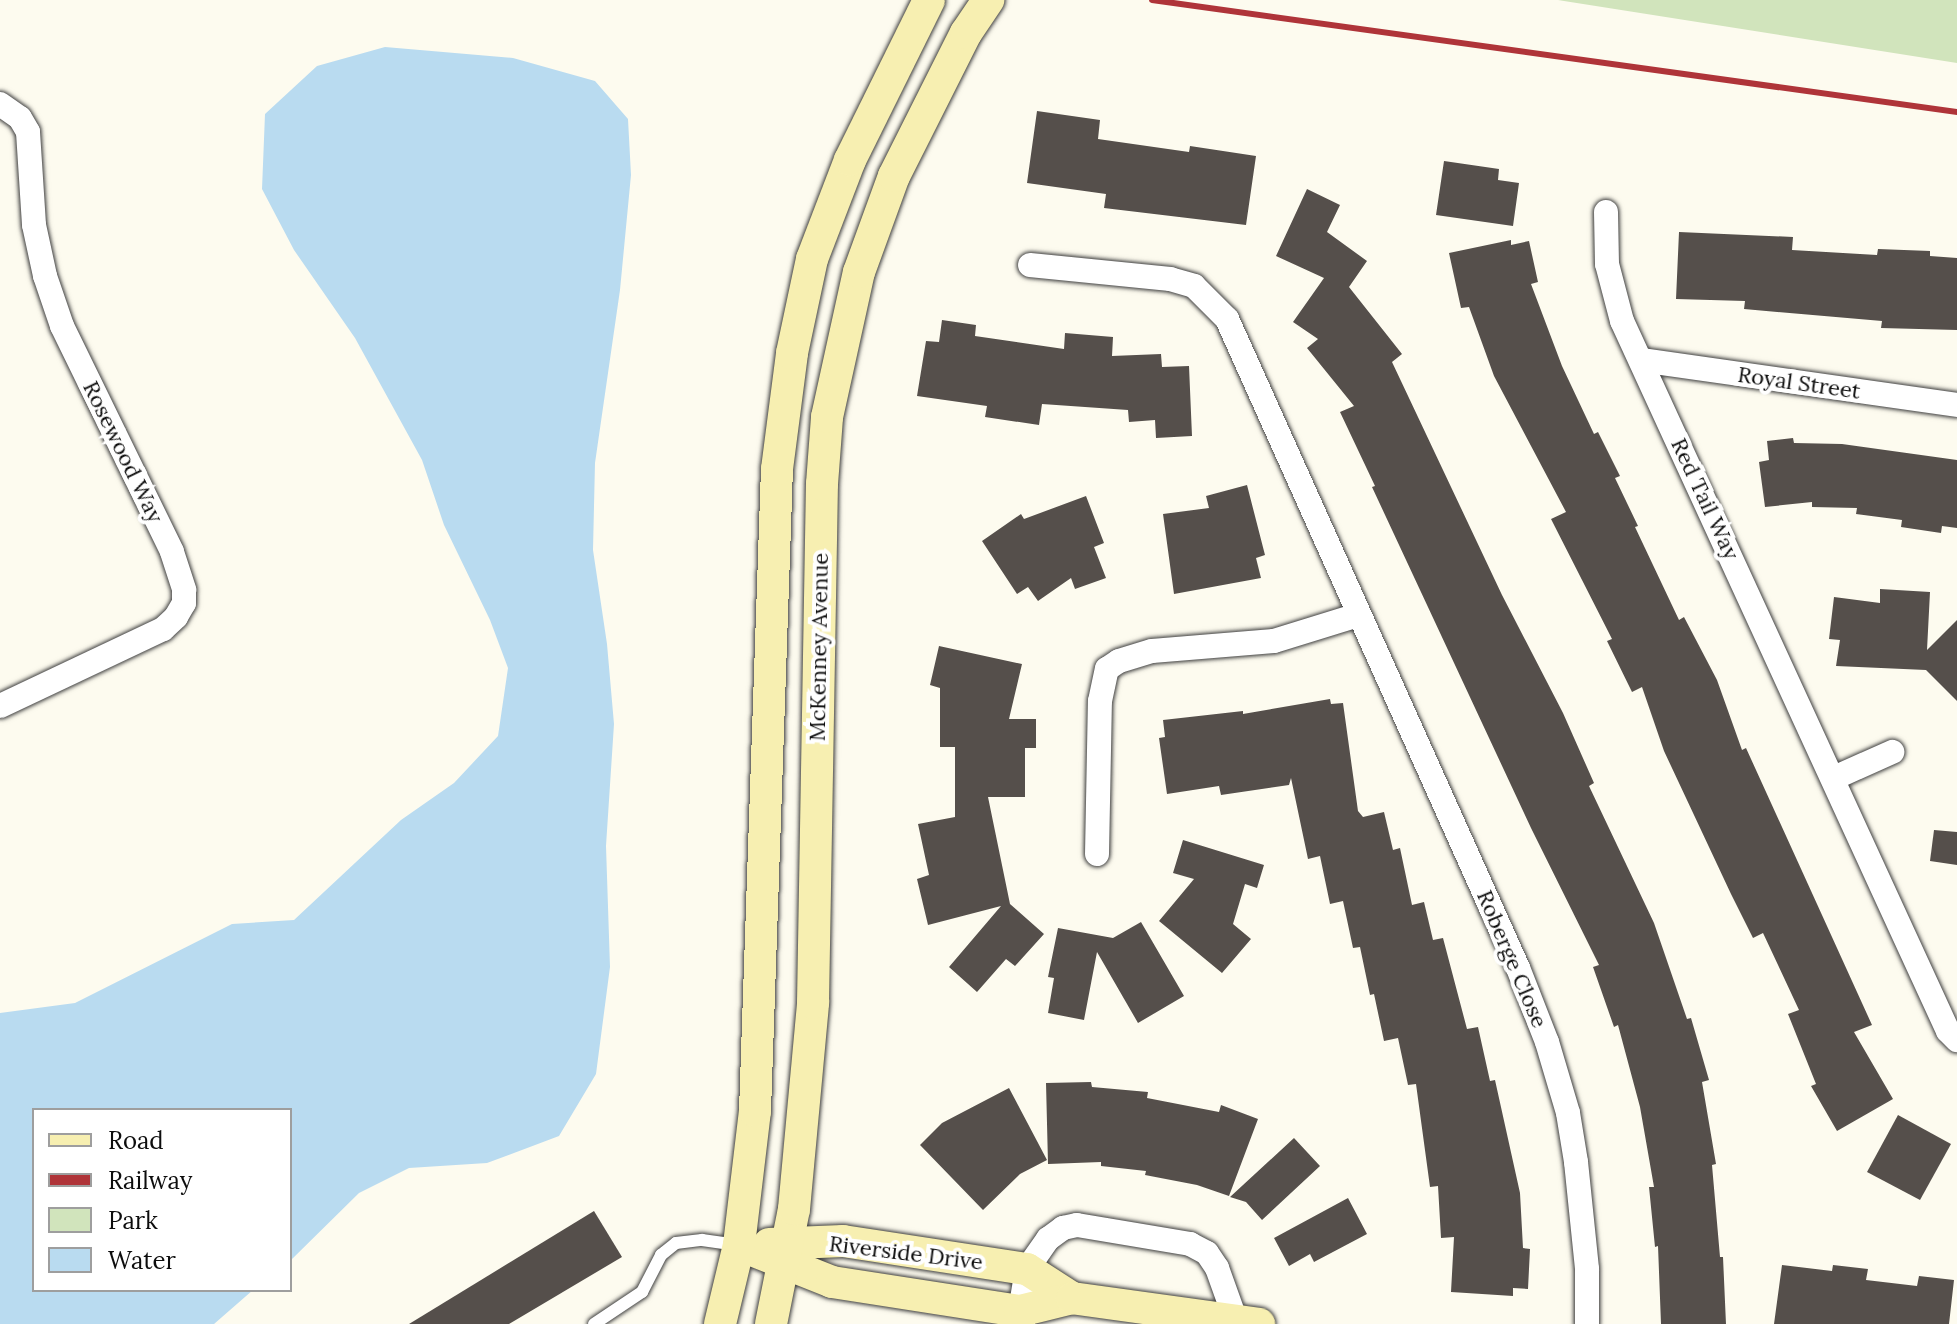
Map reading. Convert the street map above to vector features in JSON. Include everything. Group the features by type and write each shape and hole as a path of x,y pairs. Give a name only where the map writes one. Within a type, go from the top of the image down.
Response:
{"main road":[{"name":"McKenney Avenue","path":"720,1324 739,1245 755,1111 777,469 792,353 812,259 850,160 929,0"},
{"name":"McKenney Avenue","path":"771,1324 787,1253 813,1003 822,499 827,417 838,353 859,272 894,176 966,33 988,0"},
{"name":"Riverside Drive","path":"739,1245 787,1253 843,1241 1027,1269 1072,1298 1244,1323"},
{"name":"Riverside Drive","path":"787,1253 832,1282 1021,1318 1072,1298"}],"street":[{"name":"Rosewood Way","path":"0,104 20,118 28,132 34,225 55,306 71,348 172,552 184,590 184,603 176,617 163,629 0,706"},
{"name":"Red Tail Way","path":"1606,212 1610,281 1622,321 1948,1031 1957,1040"},
{"name":"Roberge Close","path":"1030,265 1170,279 1194,286 1213,302 1231,329 1518,968 1547,1042 1568,1113 1576,1162 1586,1255 1587,1324"},
{"name":"Royal Street","path":"1641,360 1957,405"},
{"path":"1097,854 1100,701 1107,669 1119,661 1152,651 1274,641 1358,615"},
{"path":"1834,778 1892,752"},
{"name":"Riverside Drive","path":"1021,1318 1027,1269 1048,1239 1063,1228 1077,1225 1190,1244 1207,1253 1244,1323"}],"lane":[{"path":"594,1324 642,1292 661,1255 676,1243 702,1240 739,1245"}],"green space":[{"path":"1558,0 1957,0 1957,63 1564,1"}],"water":[{"path":"385,47 513,58 595,81 628,119 631,175 620,290 595,463 593,550 607,644 614,724 606,846 610,967 596,1074 559,1136 487,1163 409,1168 359,1193 292,1259 292,1108 32,1108 32,1292 251,1292 214,1324 0,1324 0,1013 75,1003 232,924 294,920 401,820 454,783 498,736 508,668 490,620 444,525 422,460 355,338 294,250 262,189 265,114 317,66"}],"building":[{"path":"1037,111 1100,120 1098,139 1189,152 1190,146 1256,156 1246,225 1104,208 1106,194 1027,183"},
{"path":"1444,161 1499,169 1498,180 1519,183 1513,226 1436,215"},
{"path":"1307,189 1340,205 1327,232 1367,261 1349,287 1402,354 1392,362 1502,595 1563,713 1594,783 1589,786 1654,923 1687,1019 1691,1018 1709,1080 1702,1082 1716,1164 1712,1165 1720,1257 1723,1257 1726,1324 1661,1324 1658,1246 1655,1247 1649,1187 1654,1187 1640,1107 1618,1025 1614,1027 1593,967 1599,965 1531,828 1372,487 1375,486 1340,412 1354,406 1307,348 1318,339 1293,322 1324,278 1276,256"},
{"path":"1679,232 1793,237 1792,250 1877,255 1878,249 1930,251 1930,256 1957,258 1957,330 1881,328 1882,321 1744,309 1745,301 1676,299"},
{"path":"1511,240 1511,245 1529,241 1538,282 1531,284 1562,366 1594,434 1598,432 1620,476 1615,478 1638,526 1635,527 1679,620 1684,617 1717,680 1742,750 1746,748 1872,1025 1854,1032 1893,1099 1837,1131 1811,1086 1816,1084 1788,1014 1799,1010 1763,933 1753,938 1731,894 1664,751 1642,687 1632,692 1607,641 1612,639 1551,519 1566,512 1494,376 1469,307 1461,308 1449,253"},
{"path":"942,320 976,325 975,336 1064,349 1065,333 1113,337 1112,356 1161,354 1162,367 1189,366 1192,436 1156,438 1155,420 1129,422 1128,410 1042,404 1039,425 985,417 987,406 917,396 926,341 939,342"},
{"path":"1793,438 1794,443 1842,444 1957,460 1957,528 1942,526 1941,533 1901,527 1902,520 1856,514 1857,508 1812,507 1812,502 1765,507 1759,462 1769,460 1767,441"},
{"path":"1247,485 1265,555 1256,558 1261,578 1174,594 1163,514 1209,508 1206,496"},
{"path":"1086,496 1104,543 1094,547 1106,578 1075,589 1071,578 1038,601 1028,587 1017,594 982,541 1021,514 1024,519"},
{"path":"1880,589 1930,592 1927,650 1957,620 1957,701 1926,670 1836,666 1840,640 1829,639 1834,597 1880,603"},
{"path":"939,646 1022,664 1009,719 1036,719 1036,748 1025,748 1025,797 988,797 1010,904 1044,934 1015,966 1006,959 977,992 949,967 1001,906 928,925 917,879 929,875 918,824 955,817 955,747 940,747 940,688 930,685"},
{"path":"1330,699 1331,704 1343,703 1358,811 1363,817 1384,812 1393,850 1400,848 1412,905 1424,902 1433,940 1443,938 1467,1029 1478,1027 1490,1081 1495,1080 1520,1193 1523,1248 1530,1249 1528,1289 1513,1288 1513,1296 1451,1292 1454,1237 1441,1238 1438,1186 1430,1187 1416,1084 1408,1085 1398,1038 1384,1041 1360,947 1353,948 1343,901 1330,904 1320,856 1308,859 1291,778 1289,785 1221,795 1219,786 1167,794 1159,738 1165,737 1163,720 1243,711 1243,714"},
{"path":"1934,830 1957,832 1957,865 1930,861"},
{"path":"1183,840 1264,865 1257,888 1245,884 1233,924 1251,939 1222,973 1159,921 1194,879 1173,873"},
{"path":"1141,922 1184,996 1138,1023 1097,952 1084,1020 1048,1013 1054,978 1048,977 1058,928 1113,938"},
{"path":"1091,1082 1092,1087 1148,1092 1147,1098 1219,1112 1221,1105 1258,1119 1229,1196 1197,1185 1145,1175 1146,1171 1101,1166 1101,1162 1048,1164 1046,1083"},
{"path":"1009,1088 1047,1160 1020,1174 983,1210 920,1145 942,1123"},
{"path":"1898,1115 1951,1144 1920,1200 1867,1172"},
{"path":"1294,1138 1320,1166 1262,1220 1246,1202 1230,1197"},
{"path":"1348,1198 1367,1234 1314,1262 1310,1254 1289,1266 1274,1238"},
{"path":"594,1211 622,1257 509,1324 409,1324"},
{"path":"1782,1265 1832,1271 1833,1265 1868,1269 1866,1280 1917,1286 1919,1276 1954,1280 1949,1324 1774,1324"}],"railway":[{"path":"1152,0 1957,112"}]}
